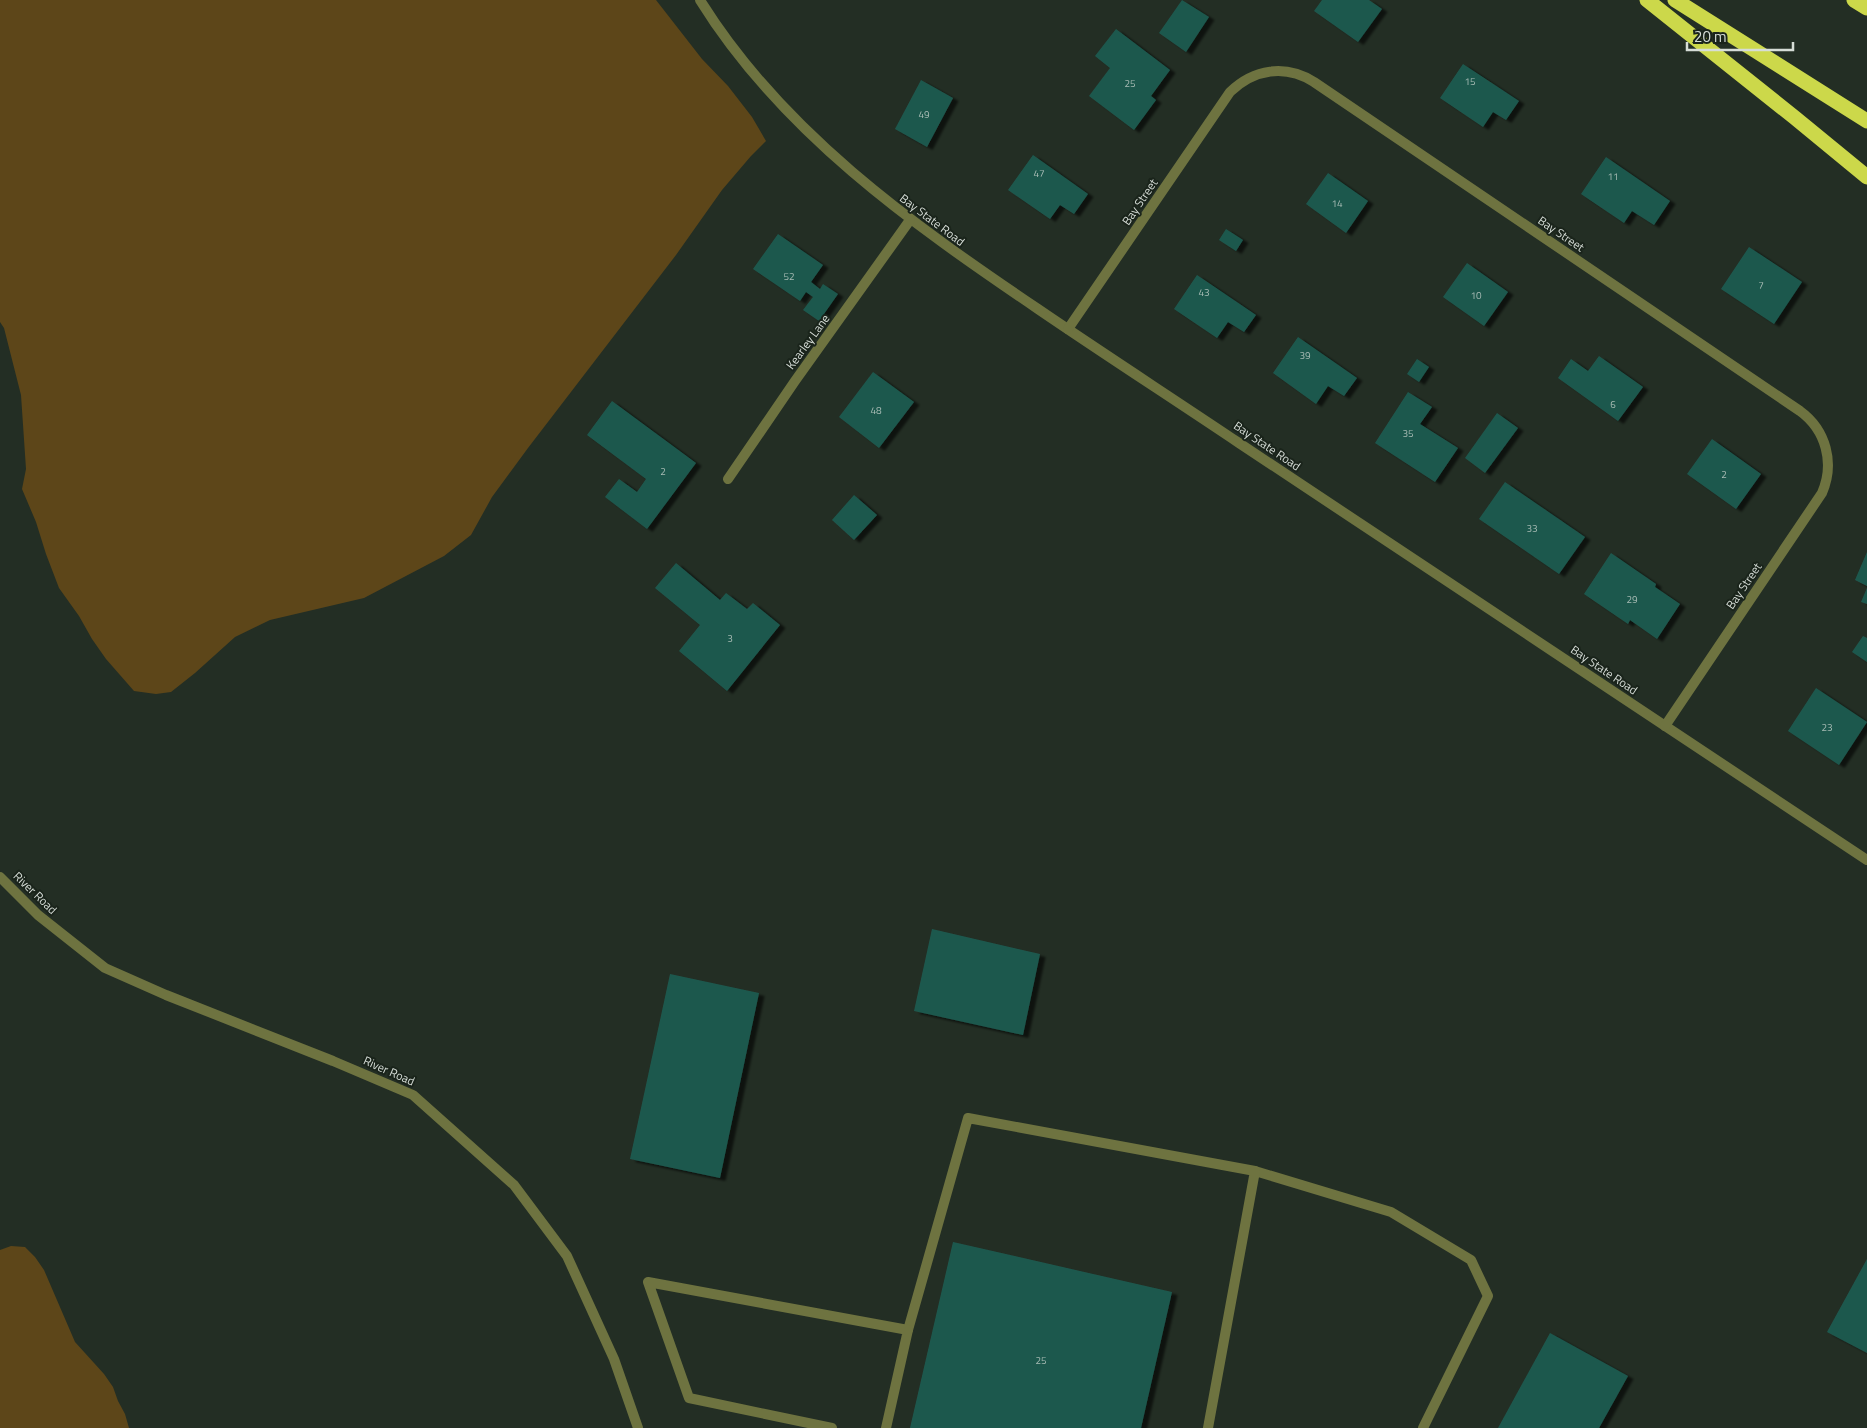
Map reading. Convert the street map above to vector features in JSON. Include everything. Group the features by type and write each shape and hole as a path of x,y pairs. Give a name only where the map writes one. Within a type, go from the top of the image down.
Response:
{"highway":[{"path":"1647,0 1867,177"},
{"path":"1675,0 1867,121"},
{"path":"1854,0 1867,8"}],"street":[{"name":"Bay State Road","path":"700,0 738,54 794,119 849,169 910,220 1068,329 1867,860"},
{"name":"Bay Street","path":"1068,329 1230,92 1250,77 1274,70 1291,72 1314,82 1800,411 1813,422 1822,436 1828,460 1827,477 1822,492 1665,726"},
{"name":"Kearley Lane","path":"728,479 795,381 910,220"},
{"name":"River Road","path":"0,877 38,915 105,968 166,996 333,1060 413,1095 514,1185 567,1256 614,1360 638,1428"},
{"path":"886,1428 908,1330 968,1118 1255,1171 1391,1212 1471,1260 1488,1296 1423,1428"},
{"path":"1208,1428 1255,1171"},
{"path":"832,1428 689,1398 648,1282 908,1330"}],"shaded area":[{"path":"0,0 656,0 702,59 728,86 752,117 766,141 722,190 676,255 528,448 492,497 471,535 444,556 364,598 270,620 235,637 171,692 156,694 134,691 106,659 59,588 36,522 22,489 26,469 21,395 4,328 0,322"},
{"path":"11,1246 25,1247 44,1270 75,1342 104,1374 113,1387 129,1428 0,1428 0,1250"}],"building":[{"path":"1182,0 1209,17 1186,52 1159,33"},
{"path":"1322,0 1369,0 1382,9 1358,42 1314,11"},
{"path":"1116,29 1170,70 1151,96 1156,100 1134,130 1089,96 1110,68 1095,56"},
{"path":"1463,64 1519,101 1506,120 1493,112 1483,127 1440,98"},
{"path":"921,80 953,98 927,147 895,129"},
{"path":"1033,155 1088,194 1074,214 1060,205 1050,219 1008,190"},
{"path":"1606,157 1670,201 1654,225 1632,211 1624,223 1581,194"},
{"path":"1328,173 1368,201 1346,233 1306,204"},
{"path":"1226,229 1243,240 1236,251 1219,240"},
{"path":"778,234 823,265 811,282 820,289 823,284 838,294 819,321 803,310 813,297 806,292 800,301 753,269"},
{"path":"1749,247 1802,282 1774,324 1721,289"},
{"path":"1467,263 1508,292 1484,326 1443,297"},
{"path":"1197,275 1256,315 1244,332 1228,322 1217,338 1174,309"},
{"path":"1298,337 1357,378 1344,396 1328,386 1316,404 1273,373"},
{"path":"1599,356 1643,387 1618,421 1558,378 1571,359 1588,371"},
{"path":"1417,359 1429,367 1419,382 1407,374"},
{"path":"873,372 914,402 879,448 839,417"},
{"path":"1408,392 1432,407 1420,424 1458,448 1435,482 1375,443"},
{"path":"612,401 696,463 647,529 605,497 619,479 637,492 646,479 587,435"},
{"path":"1497,413 1518,428 1485,473 1465,458"},
{"path":"1712,439 1761,474 1736,509 1687,474"},
{"path":"1505,482 1585,537 1559,574 1479,519"},
{"path":"854,495 877,515 854,540 832,520"},
{"path":"1867,552 1867,586 1855,580"},
{"path":"1611,553 1656,584 1655,587 1680,604 1657,639 1630,620 1628,624 1584,594"},
{"path":"676,563 720,600 726,593 747,609 753,603 780,625 727,691 679,651 700,625 655,588"},
{"path":"1867,588 1867,604 1861,602"},
{"path":"1863,636 1867,638 1867,662 1852,652"},
{"path":"1816,688 1867,722 1839,765 1788,731"},
{"path":"932,929 1040,954 1023,1035 914,1011"},
{"path":"670,974 759,993 720,1178 630,1159"},
{"path":"953,1242 1172,1292 1141,1428 910,1428"},
{"path":"1867,1259 1867,1353 1827,1332"},
{"path":"1550,1333 1628,1376 1599,1428 1498,1428"}]}
